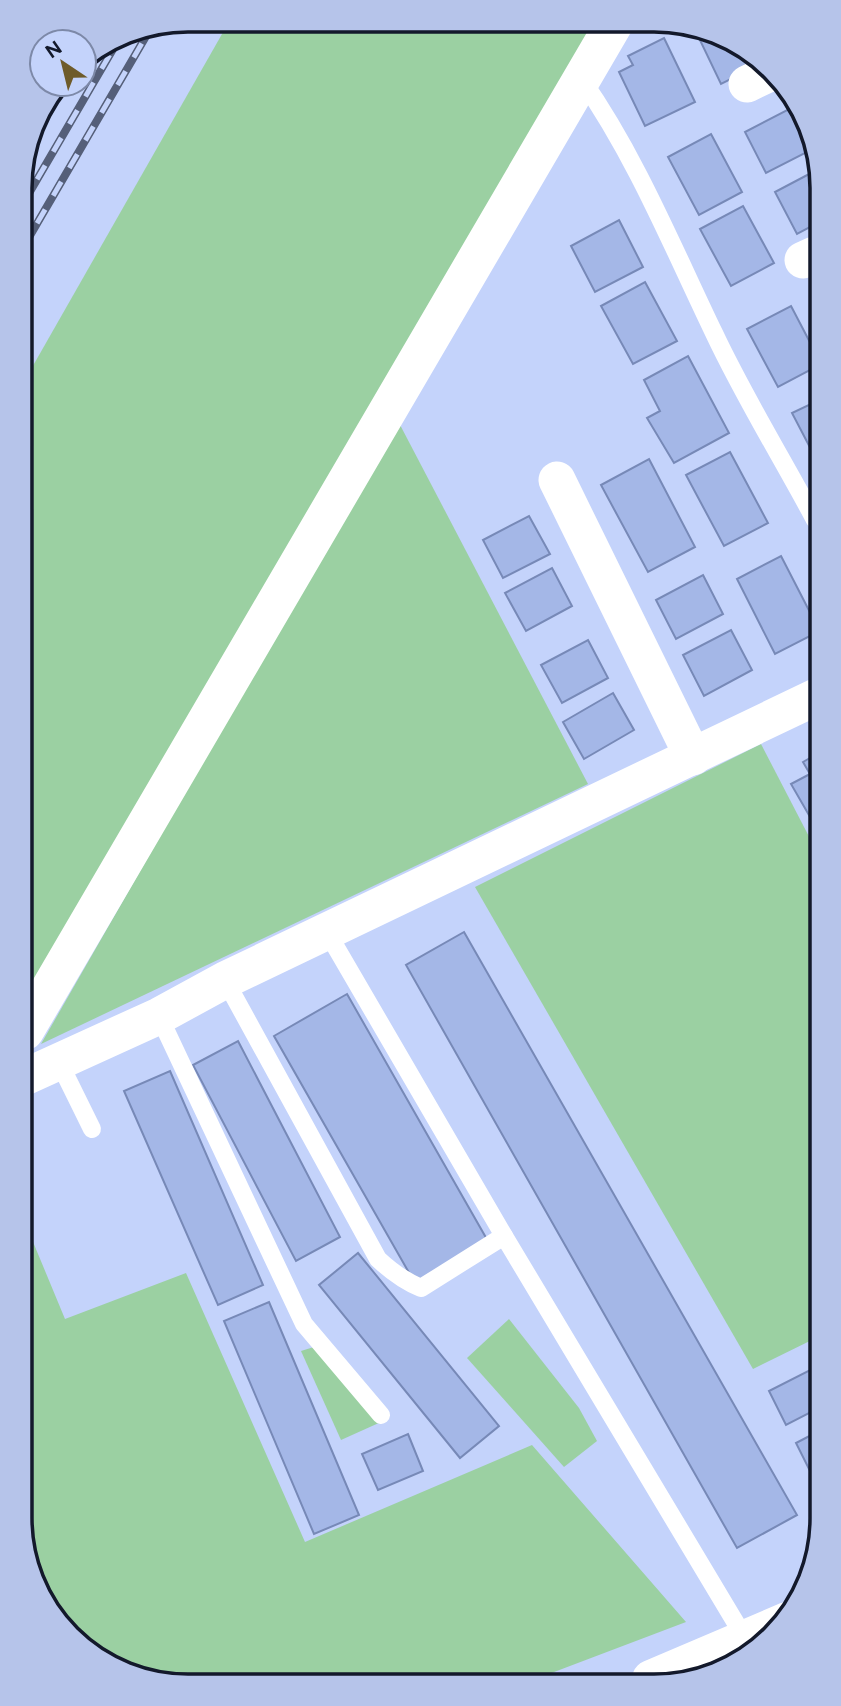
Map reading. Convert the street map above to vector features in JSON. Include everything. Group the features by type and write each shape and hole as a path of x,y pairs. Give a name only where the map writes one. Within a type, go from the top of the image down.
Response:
{"street":[{"path":"32,1019 609,32"},
{"path":"557,480 693,757"},
{"path":"32,1074 159,1016 225,981 810,700"},
{"path":"663,1674 757,1635"}],"lane":[{"path":"582,79 642,183 714,335 810,510"},
{"path":"327,932 504,1236 765,1628"},
{"path":"225,981 378,1259 390,1271 421,1288 504,1236"},
{"path":"159,1016 304,1324 381,1415"},
{"path":"58,1062 92,1129"}],"green space":[{"path":"223,32 602,32 32,1011 32,367"},
{"path":"398,421 588,784 41,1044"},
{"path":"761,744 810,838 809,1341 753,1369 475,887"},
{"path":"32,1239 65,1319 186,1273 305,1542 532,1445 686,1622 549,1674 187,1674 147,1669 109,1654 85,1636 58,1605 48,1588 34,1549"},
{"path":"509,1319 579,1408 597,1441 564,1467 467,1358"},
{"path":"317,1346 381,1422 341,1440 301,1351"}],"building":[{"path":"664,38 695,102 645,126 619,72 633,65 628,56"},
{"path":"699,39 723,48 753,68 721,84"},
{"path":"788,110 806,153 766,173 745,132"},
{"path":"711,134 742,192 699,215 668,157"},
{"path":"809,174 810,227 797,234 775,192"},
{"path":"743,206 774,263 731,286 700,229"},
{"path":"619,220 643,267 595,292 571,246"},
{"path":"645,282 677,341 633,364 601,306"},
{"path":"791,306 810,342 810,370 778,387 747,329"},
{"path":"688,356 729,433 674,463 647,418 660,411 644,380"},
{"path":"810,404 810,447 792,413"},
{"path":"730,452 768,523 724,546 686,475"},
{"path":"649,459 695,547 648,572 601,485"},
{"path":"529,516 550,554 503,578 483,540"},
{"path":"781,556 810,612 810,636 775,654 737,579"},
{"path":"552,568 572,606 526,631 505,593"},
{"path":"703,575 723,614 676,639 656,600"},
{"path":"731,630 752,670 704,696 683,655"},
{"path":"588,640 608,678 562,703 541,665"},
{"path":"613,693 634,730 584,759 563,722"},
{"path":"810,758 810,773 803,762"},
{"path":"810,774 810,816 791,784"},
{"path":"464,932 797,1515 737,1548 406,965"},
{"path":"347,994 493,1250 420,1292 274,1036"},
{"path":"238,1041 340,1237 296,1261 193,1065"},
{"path":"170,1071 263,1285 218,1305 124,1091"},
{"path":"358,1253 499,1426 460,1458 319,1285"},
{"path":"269,1302 359,1515 314,1534 224,1321"},
{"path":"809,1371 809,1413 786,1425 769,1391"},
{"path":"408,1434 423,1471 378,1490 362,1454"},
{"path":"809,1436 809,1469 796,1443"}],"railway":[{"path":"32,232 145,38"},
{"path":"32,188 112,51"}]}
